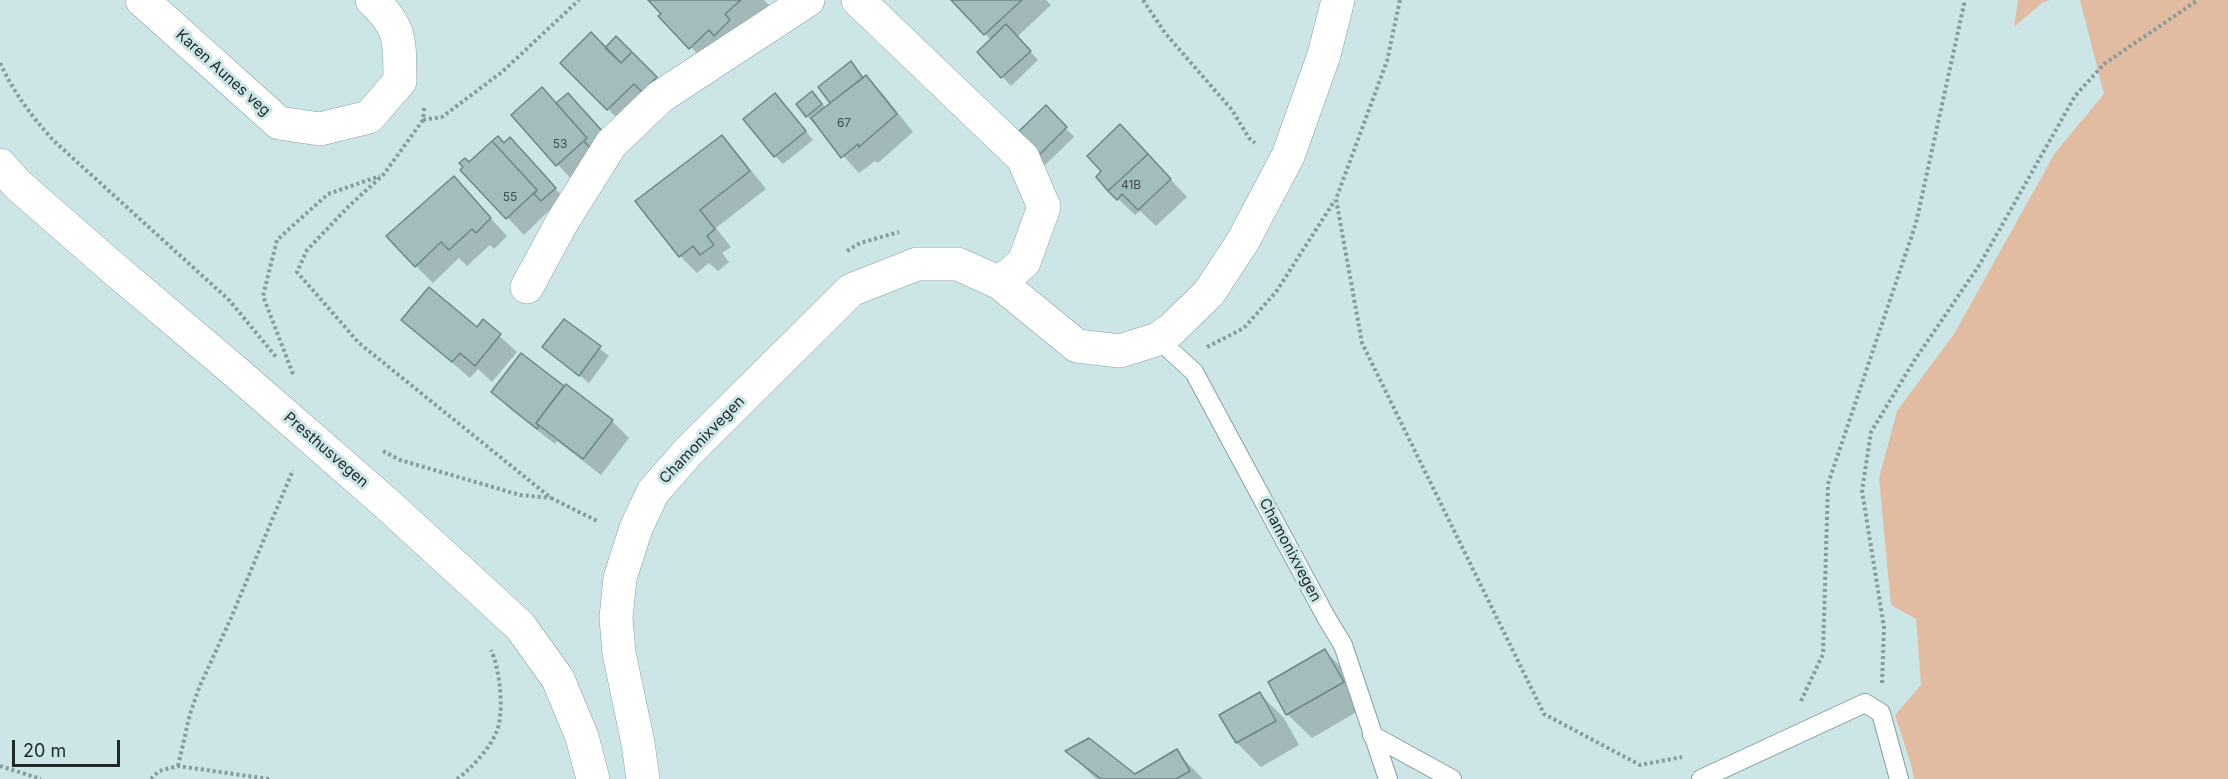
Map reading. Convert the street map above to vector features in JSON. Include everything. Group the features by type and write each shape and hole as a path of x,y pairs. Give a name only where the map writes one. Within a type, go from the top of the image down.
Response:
{"street":[{"name":"Karen Aunes veg","path":"142,0 279,123 320,129 369,117 400,81 399,34 384,4"},
{"path":"527,287 561,224 611,144 660,97 808,0"},
{"path":"858,0 1023,158 1044,207 1024,262 1000,282"},
{"name":"Chamonixvegen","path":"643,779 638,743 619,653 616,618 620,578 636,528 653,492 689,451 851,290 917,264 958,264 1000,282 1077,346 1120,351 1170,349 1172,329 1209,293 1243,241 1288,156 1324,55 1338,0"},
{"name":"Presthusvegen","path":"0,165 18,185 387,504 520,626 558,679 582,737 592,779"}],"lane":[{"name":"Chamonixvegen","path":"1170,349 1194,372 1343,645 1388,779"},
{"path":"1701,779 1783,739 1865,703 1881,713 1899,779"},
{"path":"1372,735 1452,779"}],"path":[{"path":"423,120 442,117 502,72 579,0"},
{"path":"1143,0 1165,33 1232,110 1249,138 1261,150 1288,156"},
{"path":"1170,349 1244,328 1276,292 1336,199 1387,61 1401,0"},
{"path":"1783,739 1823,654 1828,484 1916,223 1965,0"},
{"path":"1881,713 1884,627 1862,491 1871,432 1914,361 1980,264 2075,96 2104,64 2198,0"},
{"path":"0,63 10,85 29,113 54,141 229,300 296,381 263,296 277,240 328,194 384,174"},
{"path":"425,102 423,120 384,174 349,206 308,250 297,272 359,343 551,498 599,522"},
{"path":"1336,199 1362,343 1544,714 1640,765 1684,757"},
{"path":"381,450 400,460 520,495 551,498"},
{"path":"178,766 190,714 199,688 240,598 296,464"},
{"path":"457,779 466,772 497,733 501,698 497,662 487,641"},
{"path":"0,766 40,779"},
{"path":"151,779 159,771 178,766 269,779"}],"shaded area":[{"path":"2018,0 2050,0 2042,3 2014,27"},
{"path":"2080,0 2228,0 2228,779 1914,779 1895,715 1921,685 1916,619 1891,605 1879,478 1897,411 1954,334 2055,153 2104,94"}],"building":[{"path":"648,0 741,0 725,14 730,20 714,36 709,30 689,49 658,16 661,14"},
{"path":"951,0 1022,0 984,35"},
{"path":"1006,24 1031,51 1001,78 977,52"},
{"path":"591,32 621,63 632,52 657,77 642,92 634,84 607,110 560,63"},
{"path":"616,36 632,52 621,63 605,48"},
{"path":"851,61 863,78 830,103 818,87"},
{"path":"866,75 897,114 859,147 858,144 841,158 811,118"},
{"path":"542,87 587,138 556,166 511,115"},
{"path":"812,91 822,104 806,117 796,104"},
{"path":"568,93 604,133 589,147 584,141 587,138 556,103"},
{"path":"775,93 806,131 774,157 743,119"},
{"path":"1046,105 1067,127 1036,158 1015,135"},
{"path":"1120,124 1148,154 1108,191 1096,177 1101,171 1087,156"},
{"path":"722,135 750,171 700,210 715,229 707,236 714,245 700,255 693,246 679,257 635,201"},
{"path":"498,136 504,143 510,137 556,188 541,201 534,194 537,190 492,141"},
{"path":"492,141 537,190 506,219 460,170 463,167 459,163 465,158 469,162"},
{"path":"1148,154 1171,179 1138,210 1122,194 1117,200 1108,191"},
{"path":"454,176 491,218 476,233 472,229 449,250 441,242 415,267 386,236"},
{"path":"429,287 477,327 483,319 501,334 475,366 460,353 452,362 401,320"},
{"path":"564,319 601,346 579,376 542,347"},
{"path":"521,353 564,386 536,423 539,426 537,429 491,392"},
{"path":"566,384 613,420 583,459 536,423"},
{"path":"1325,649 1344,682 1286,715 1268,682"},
{"path":"1260,692 1276,721 1236,743 1219,715"},
{"path":"1089,738 1135,774 1177,749 1190,771 1176,779 1101,779 1065,751"}]}
